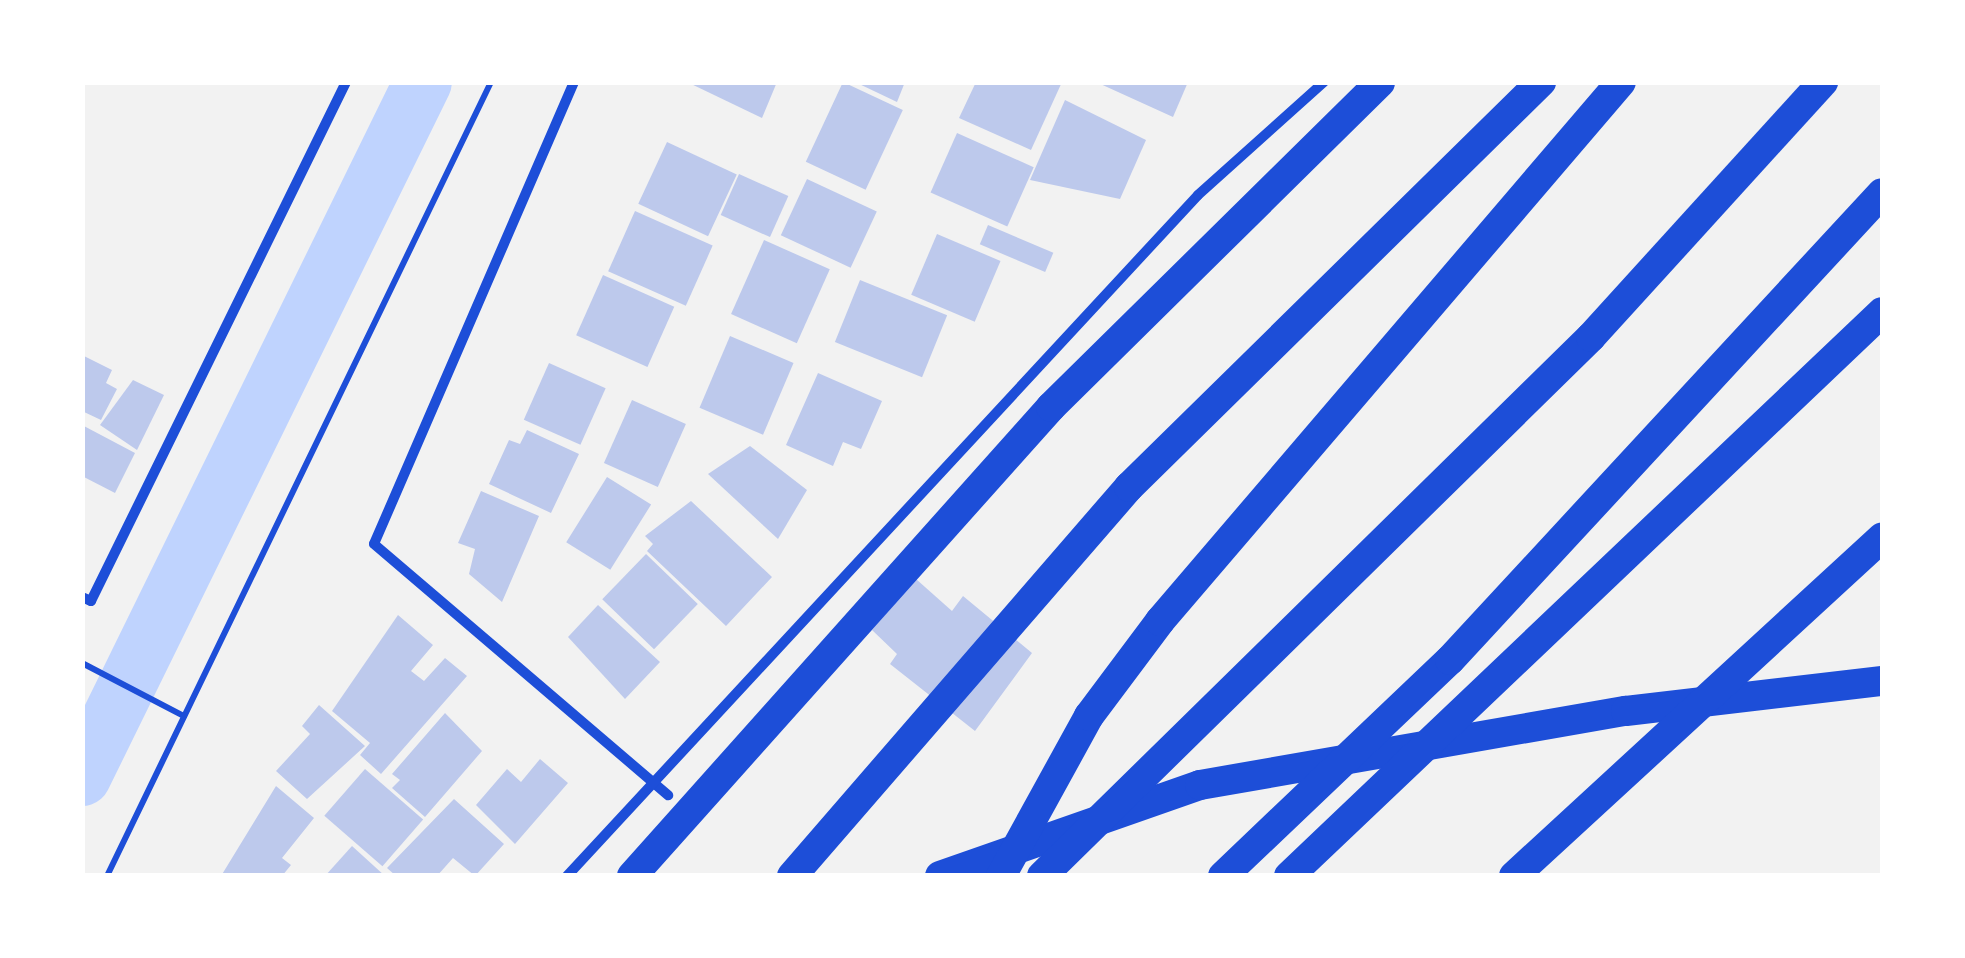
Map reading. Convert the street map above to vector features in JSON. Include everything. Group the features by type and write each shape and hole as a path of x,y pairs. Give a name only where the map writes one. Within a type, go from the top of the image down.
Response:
{"highway":[{"path":"632,876 1026,434 1380,82"},
{"path":"792,876 1129,487 1542,82"},
{"path":"1001,876 1089,716 1160,622 1621,82"},
{"path":"1042,876 1536,392 1822,82"},
{"path":"1223,876 1450,660 1882,193"},
{"path":"1289,876 1882,312"},
{"path":"1514,876 1882,538"},
{"path":"940,876 1200,785 1626,712 1882,682"}],"street":[{"path":"82,597 91,601 346,82"},
{"path":"574,82 374,544 668,795"},
{"path":"568,876 1198,195 1324,82"}],"path":[{"path":"107,876 491,82"},
{"path":"82,663 184,716"}],"building":[{"path":"687,82 777,82 762,118"},
{"path":"843,82 903,110 866,190 806,162"},
{"path":"855,82 905,82 897,102"},
{"path":"976,82 1062,82 1031,150 959,118"},
{"path":"1096,82 1188,82 1173,117"},
{"path":"1065,100 1146,140 1120,199 1030,180"},
{"path":"957,133 1034,167 1007,227 931,192"},
{"path":"667,142 737,175 708,236 638,204"},
{"path":"739,174 788,196 770,237 721,215"},
{"path":"807,179 877,212 851,268 781,235"},
{"path":"635,211 713,246 686,306 608,271"},
{"path":"988,225 1053,253 1045,272 980,244"},
{"path":"937,234 1001,261 975,322 911,295"},
{"path":"764,240 830,269 797,343 731,314"},
{"path":"603,275 674,307 647,367 576,335"},
{"path":"860,280 947,315 922,377 835,342"},
{"path":"730,336 794,363 763,435 700,408"},
{"path":"82,355 112,370 106,383 117,389 101,420 82,411"},
{"path":"549,363 606,388 580,445 524,420"},
{"path":"818,373 882,401 861,449 843,442 833,466 786,445"},
{"path":"133,380 164,395 137,450 100,425"},
{"path":"632,400 686,424 658,487 604,463"},
{"path":"82,425 135,453 115,493 82,476"},
{"path":"527,430 579,454 551,513 489,484 509,440 520,444"},
{"path":"750,446 807,490 778,539 708,474"},
{"path":"607,477 651,505 610,570 566,542"},
{"path":"481,491 539,516 502,602 469,574 475,549 458,543"},
{"path":"691,501 772,577 726,626 647,551 653,544 645,536"},
{"path":"646,554 698,604 654,649 602,599"},
{"path":"916,579 952,611 963,596 1032,653 975,731 890,664 897,654 872,630"},
{"path":"598,605 660,662 625,699 568,637"},
{"path":"398,615 433,645 411,671 424,681 445,658 467,676 381,774 360,755 370,743 332,711"},
{"path":"319,705 365,746 307,799 276,771 310,734 302,726"},
{"path":"445,713 482,751 425,817 392,788 400,780 392,774"},
{"path":"540,759 568,783 515,844 476,805 507,769 521,782"},
{"path":"365,769 423,820 382,866 324,816"},
{"path":"276,786 314,818 282,858 291,865 282,876 221,876"},
{"path":"454,799 504,844 475,876 453,858 437,876 396,876 387,868"},
{"path":"352,846 385,876 325,876"}],"waterway":[{"path":"82,777 423,82"}]}
